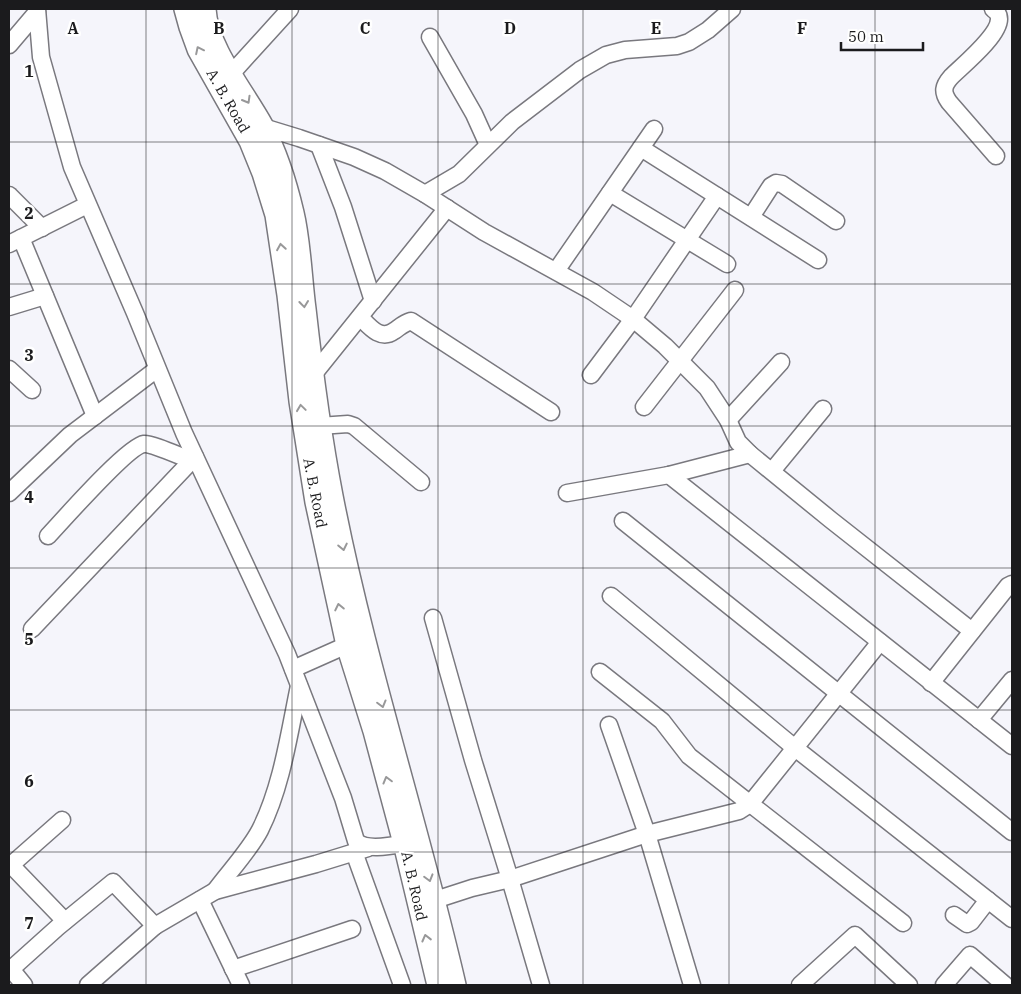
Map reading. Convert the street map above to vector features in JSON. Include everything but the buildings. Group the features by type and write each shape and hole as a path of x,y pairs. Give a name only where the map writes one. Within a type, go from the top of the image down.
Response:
{"main road":[{"name":"A. B. Road","path":"185,9 198,49 250,141 263,173 276,215 348,645 411,842 435,900 455,985"},
{"name":"A. B. Road","path":"205,9 205,16 218,53 263,128 282,170 294,217 319,426 316,455"},
{"name":"A. B. Road","path":"324,500 362,630 411,842 438,985"}],"street":[{"path":"231,74 290,9"},
{"path":"425,194 459,174 512,122 580,70 606,55 625,50 677,46 698,37 732,9"},
{"path":"994,9 999,20 994,33 945,84 944,90 949,102 996,156"},
{"path":"9,45 37,10"},
{"path":"37,10 41,56 72,167 135,313 193,459 293,669 343,798 356,841 360,845 402,985"},
{"path":"430,37 474,114 488,146"},
{"path":"263,128 319,144 385,171 484,232 593,292 633,319 665,346 707,388 728,420 738,442 750,454 972,631"},
{"path":"556,271 654,129"},
{"path":"319,144 343,207 373,300"},
{"path":"641,148 818,260"},
{"path":"750,217 771,186 776,183 782,184 836,221"},
{"path":"610,193 727,264"},
{"path":"9,195 42,228"},
{"path":"591,375 633,319 717,196"},
{"path":"87,205 15,241 44,296 95,416"},
{"path":"313,375 447,208"},
{"path":"644,407 681,362 735,290"},
{"path":"9,307 44,296"},
{"path":"360,317 378,333 384,335 411,321 551,412"},
{"path":"728,420 782,362"},
{"path":"9,368 32,390"},
{"path":"9,493 70,434 95,416 160,376"},
{"path":"772,471 823,409"},
{"path":"319,426 348,424 354,426 421,482"},
{"path":"48,536 135,446 146,443 193,459"},
{"path":"567,493 669,474 750,454"},
{"path":"32,629 193,459"},
{"path":"669,474 1012,746"},
{"path":"623,521 1012,832"},
{"path":"932,683 1008,586 1012,584"},
{"path":"611,596 795,748 1012,919"},
{"path":"433,618 504,880 541,985"},
{"path":"435,900 647,834 730,814 750,804 880,642"},
{"path":"293,669 348,645"},
{"path":"600,672 662,721 689,756 903,924"},
{"path":"979,720 1012,680"},
{"path":"215,892 259,831 267,814 277,785 299,686"},
{"path":"609,724 647,834 692,985"},
{"path":"62,820 10,866 65,921"},
{"path":"88,985 155,926 215,892 361,850 411,842"},
{"path":"24,985 10,970 65,921 113,882 155,926"},
{"path":"200,900 241,985"},
{"path":"954,915 967,924 972,922 988,900"},
{"path":"233,969 352,929"},
{"path":"805,984 855,935 909,985"},
{"path":"944,985 970,955 1005,985"}]}
